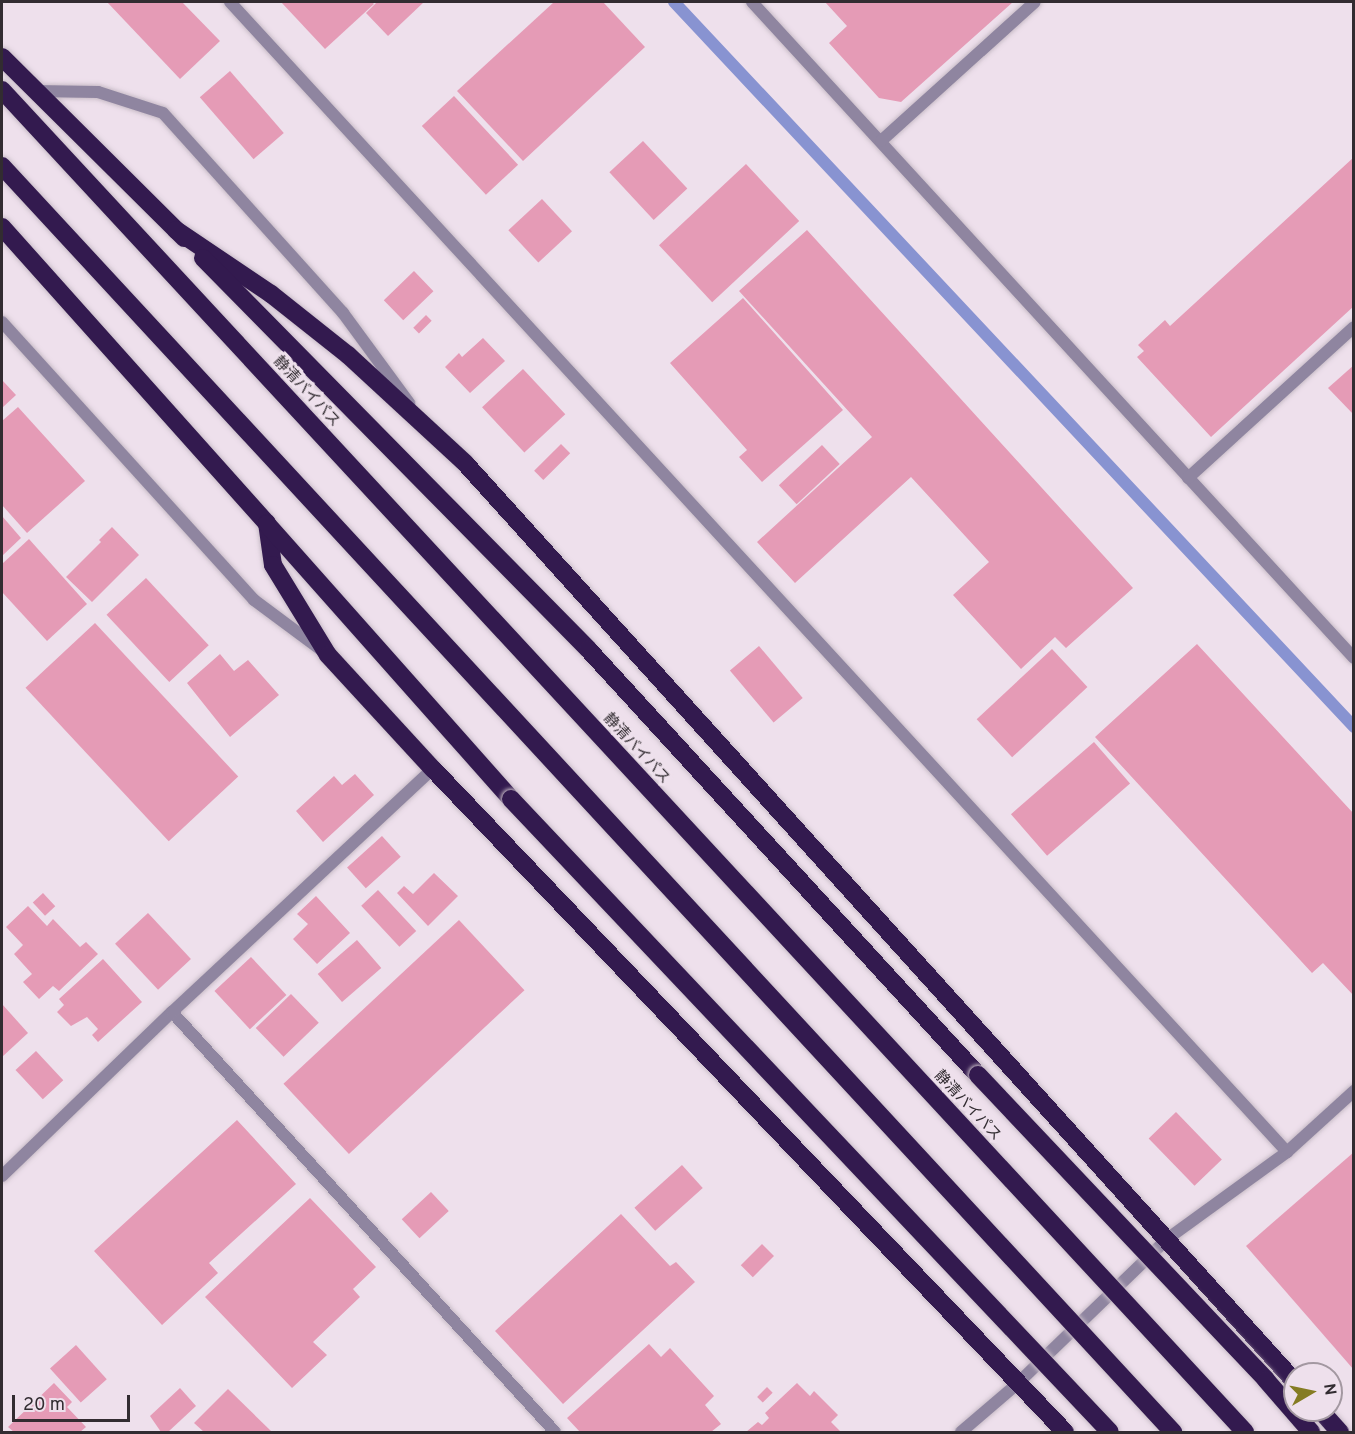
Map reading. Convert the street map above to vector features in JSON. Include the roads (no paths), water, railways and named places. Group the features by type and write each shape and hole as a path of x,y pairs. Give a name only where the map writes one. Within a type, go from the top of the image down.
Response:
{"highway":[{"path":"2,57 176,230 588,649 978,1075 1266,1380 1311,1432"},
{"name":"静清バイパス","path":"2,90 1245,1432"},
{"path":"2,166 1173,1432"},
{"path":"2,227 511,799 1110,1432"},
{"path":"176,230 279,300 348,355 473,472 1283,1369"},
{"path":"267,524 273,565 328,655 433,770 1065,1432"}],"street":[{"path":"230,2 1287,1152"},
{"path":"752,2 1353,657"},
{"path":"881,141 1035,2"},
{"path":"35,91 98,92 162,113 343,313 429,430"},
{"path":"2,322 254,600 328,655"},
{"path":"1188,478 1353,327"},
{"path":"2,1176 172,1012 433,770"},
{"path":"172,1012 555,1432"},
{"path":"961,1432 1017,1384 1167,1239 1287,1152 1353,1091"}],"waterway":[{"path":"674,2 1354,727"}]}
